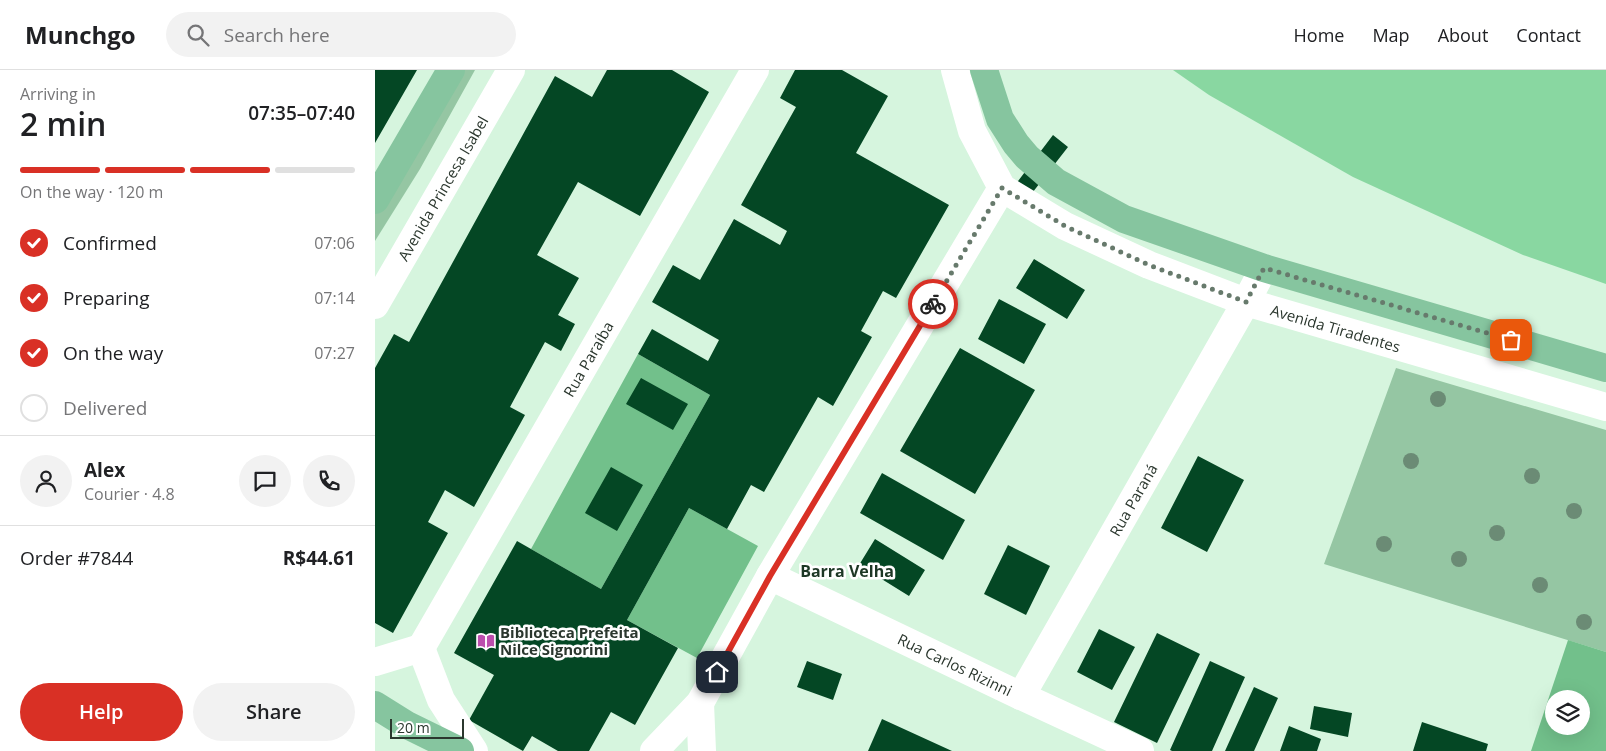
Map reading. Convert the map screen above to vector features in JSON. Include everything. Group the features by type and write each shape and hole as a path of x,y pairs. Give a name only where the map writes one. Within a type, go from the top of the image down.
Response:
{"main road":[{"path":"375,200 451,70"},
{"path":"984,70 1000,119 1015,144 1038,169 1056,182 1124,219 1264,268 1606,368"},
{"path":"375,705 407,725 460,751"}],"street":[{"name":"Avenida Princesa Isabel","path":"375,305 511,70"},
{"name":"Rua Paraíba","path":"421,648 755,70"},
{"path":"654,751 700,703 770,576 1002,188 972,131 955,70"},
{"name":"Avenida Tiradentes","path":"1002,188 1065,226 1149,265 1246,302 1606,407"},
{"name":"Rua Paraná","path":"1021,696 1264,268"},
{"name":"Rua Carlos Rizinni","path":"770,576 1140,751"},
{"path":"375,662 421,648 441,700 474,751"},
{"path":"700,703 702,751"}],"shaded area":[{"path":"460,70 475,70 420,169 375,241 375,207"},
{"path":"1173,70 1606,70 1606,284 1523,255 1353,177 1209,95"},
{"path":"638,354 710,395 601,589 531,549"},
{"path":"1396,368 1606,430 1606,652 1324,564"},
{"path":"689,508 758,546 697,658 627,620"},
{"path":"1568,640 1606,652 1606,751 1531,751 1545,709 1545,735 1590,735 1590,690 1551,690"}],"building":[{"path":"375,70 417,70 375,143"},
{"path":"607,70 672,70 709,92 640,216 578,182 537,255 579,278 558,315 575,324 561,351 545,342 510,407 525,415 474,507 445,490 428,522 448,533 393,633 375,623 375,368 394,334 409,342 555,76 592,97"},
{"path":"795,70 842,70 888,96 856,153 949,205 896,298 883,291 861,331 872,337 833,406 818,397 764,492 751,485 727,529 689,508 627,620 678,648 635,725 611,712 589,751 558,751 532,736 523,751 469,720 494,675 454,653 517,541 601,589 710,395 638,354 652,329 708,361 719,340 652,302 673,265 700,280 734,219 780,245 787,231 741,205 796,107 780,98"},
{"path":"1053,135 1068,147 1029,197 1015,185"},
{"path":"1034,259 1085,290 1067,319 1016,288"},
{"path":"999,299 1046,324 1024,364 978,339"},
{"path":"960,348 1035,390 975,494 900,451"},
{"path":"641,378 688,404 673,430 626,404"},
{"path":"1198,456 1244,480 1207,552 1161,528"},
{"path":"611,467 643,485 617,531 585,513"},
{"path":"882,473 965,520 943,560 860,513"},
{"path":"875,539 925,570 909,596 859,565"},
{"path":"1008,545 1050,566 1026,615 984,594"},
{"path":"1099,629 1135,647 1112,690 1077,672"},
{"path":"1157,633 1200,654 1157,743 1114,722"},
{"path":"807,661 842,674 833,700 797,687"},
{"path":"1210,661 1245,677 1212,751 1172,751 1170,750"},
{"path":"1254,687 1278,698 1254,751 1225,751"},
{"path":"1314,706 1352,713 1348,737 1310,729"},
{"path":"882,719 952,751 868,751"},
{"path":"1422,722 1488,744 1486,751 1413,751"},
{"path":"1289,726 1321,739 1317,751 1280,751"}],"way so far":[{"path":"933,304 1002,188 1065,226 1149,265 1246,302 1264,268 1511,340"}],"place":[{"name":"Biblioteca Prefeita Nilce Signorini","path":"486,641"}],"district":[{"name":"Barra Velha","path":"847,571"}],"route":[{"path":"717,672 770,576 933,304"}]}
